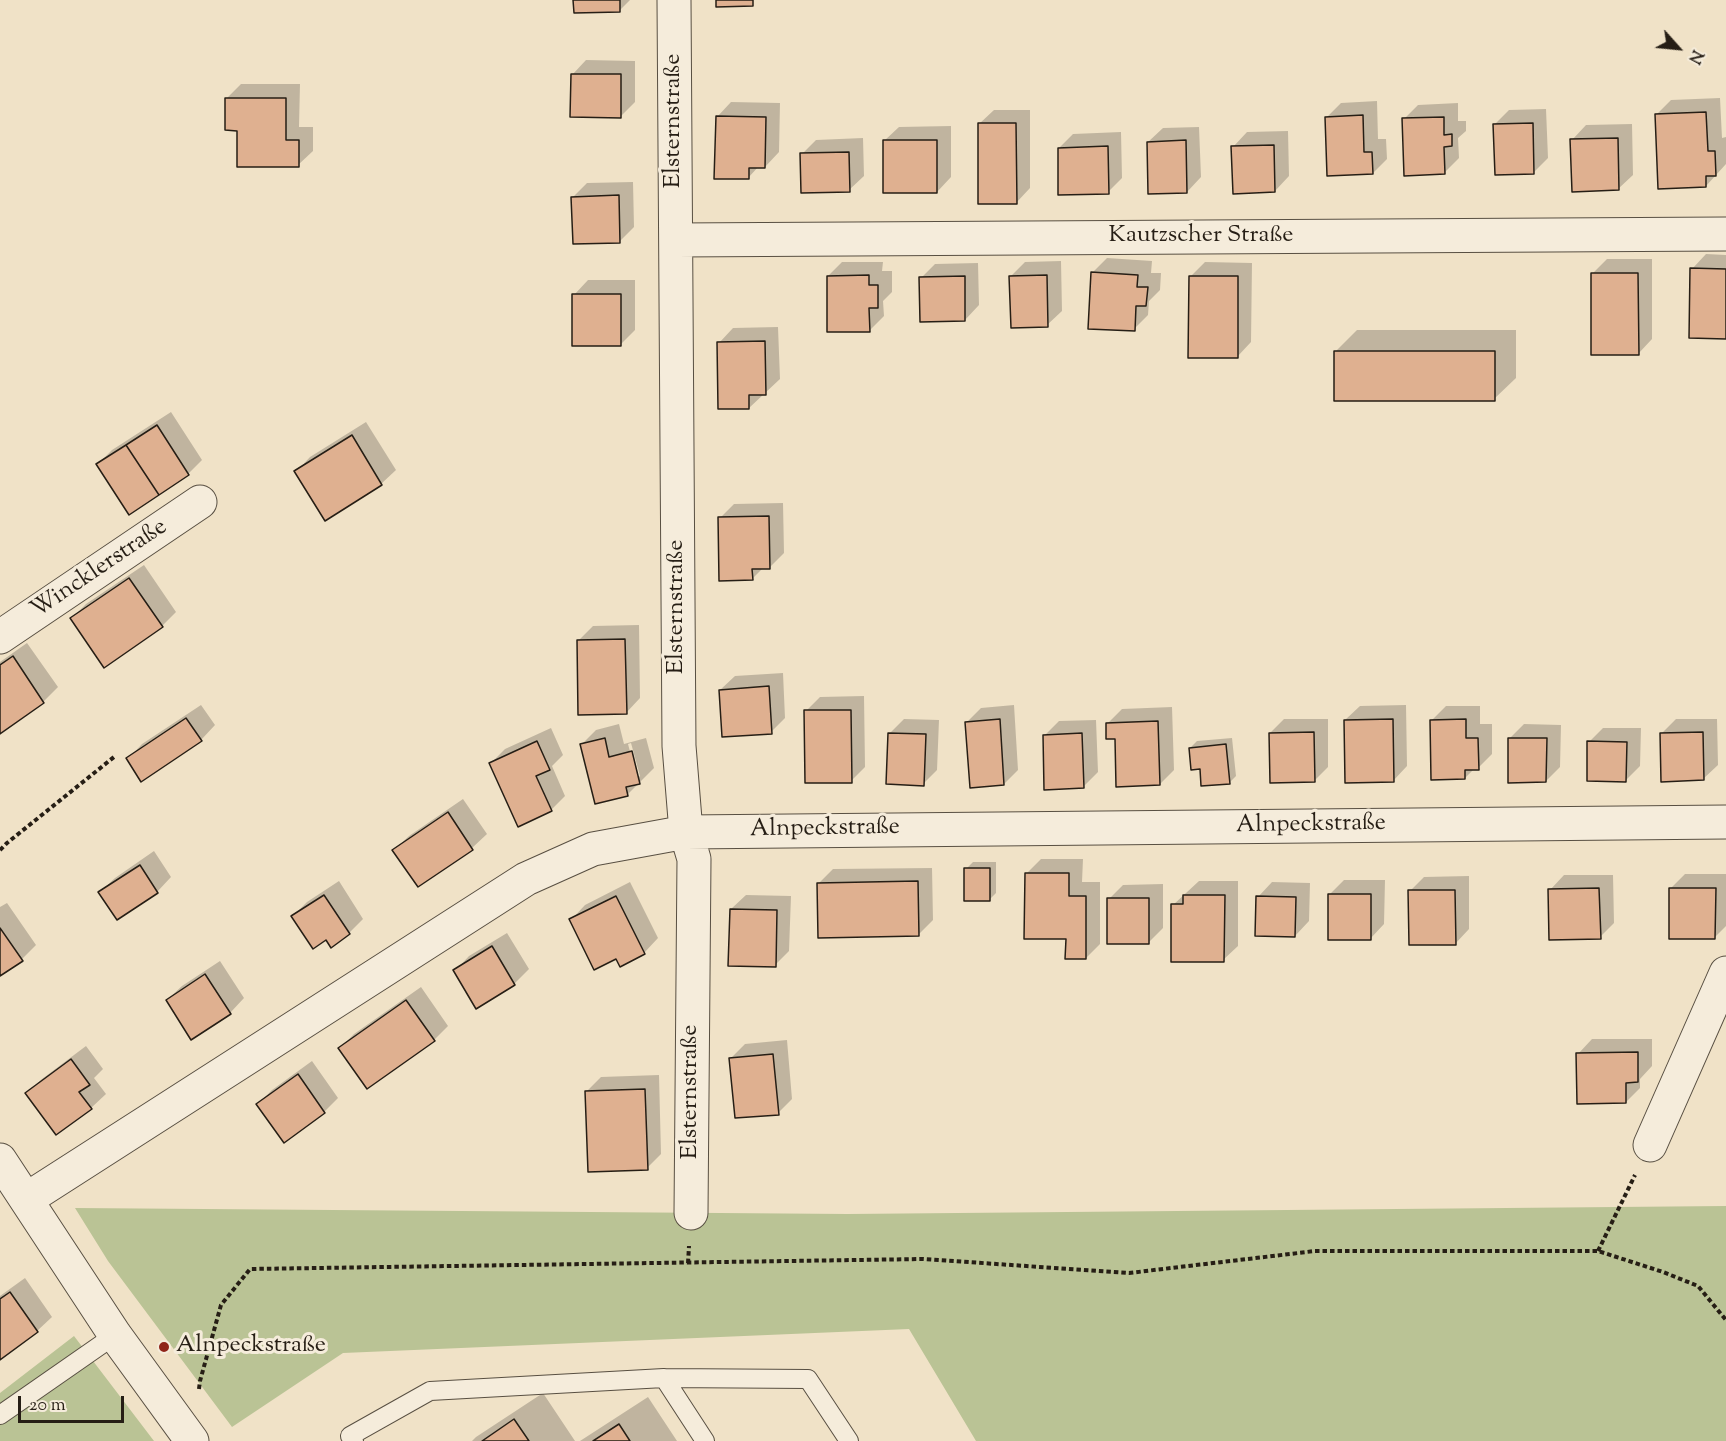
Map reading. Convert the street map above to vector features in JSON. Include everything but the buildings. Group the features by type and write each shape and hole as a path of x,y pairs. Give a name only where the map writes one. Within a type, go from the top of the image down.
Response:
{"street":[{"name":"Elsternstraße","path":"674,0 679,746 686,832 694,859 691,1213"},
{"name":"Kautzscher Straße","path":"676,240 1726,234"},
{"name":"Wincklerstraße","path":"0,637 200,502"},
{"name":"Alnpeckstraße","path":"27,1199 526,879 593,849 686,832 1726,822"},
{"path":"1650,1145 1726,973"},
{"path":"0,1160 115,1335 192,1441"}],"lane":[{"path":"0,1415 115,1335"},
{"path":"354,1441 350,1436 430,1390 664,1378 808,1379 849,1441"},
{"path":"664,1378 705,1441"}],"path":[{"path":"0,850 114,757"},
{"path":"1598,1251 1650,1145"},
{"path":"199,1393 200,1381 220,1305 249,1269 923,1259 1129,1273 1315,1251 1598,1251 1698,1286 1726,1320"}],"green space":[{"path":"1726,1206 1726,1441 976,1441 909,1329 343,1353 232,1427 108,1261 75,1208 848,1214"},
{"path":"74,1336 154,1441 0,1441 0,1393"}],"place":[{"name":"Alnpeckstraße","path":"164,1347"}]}
